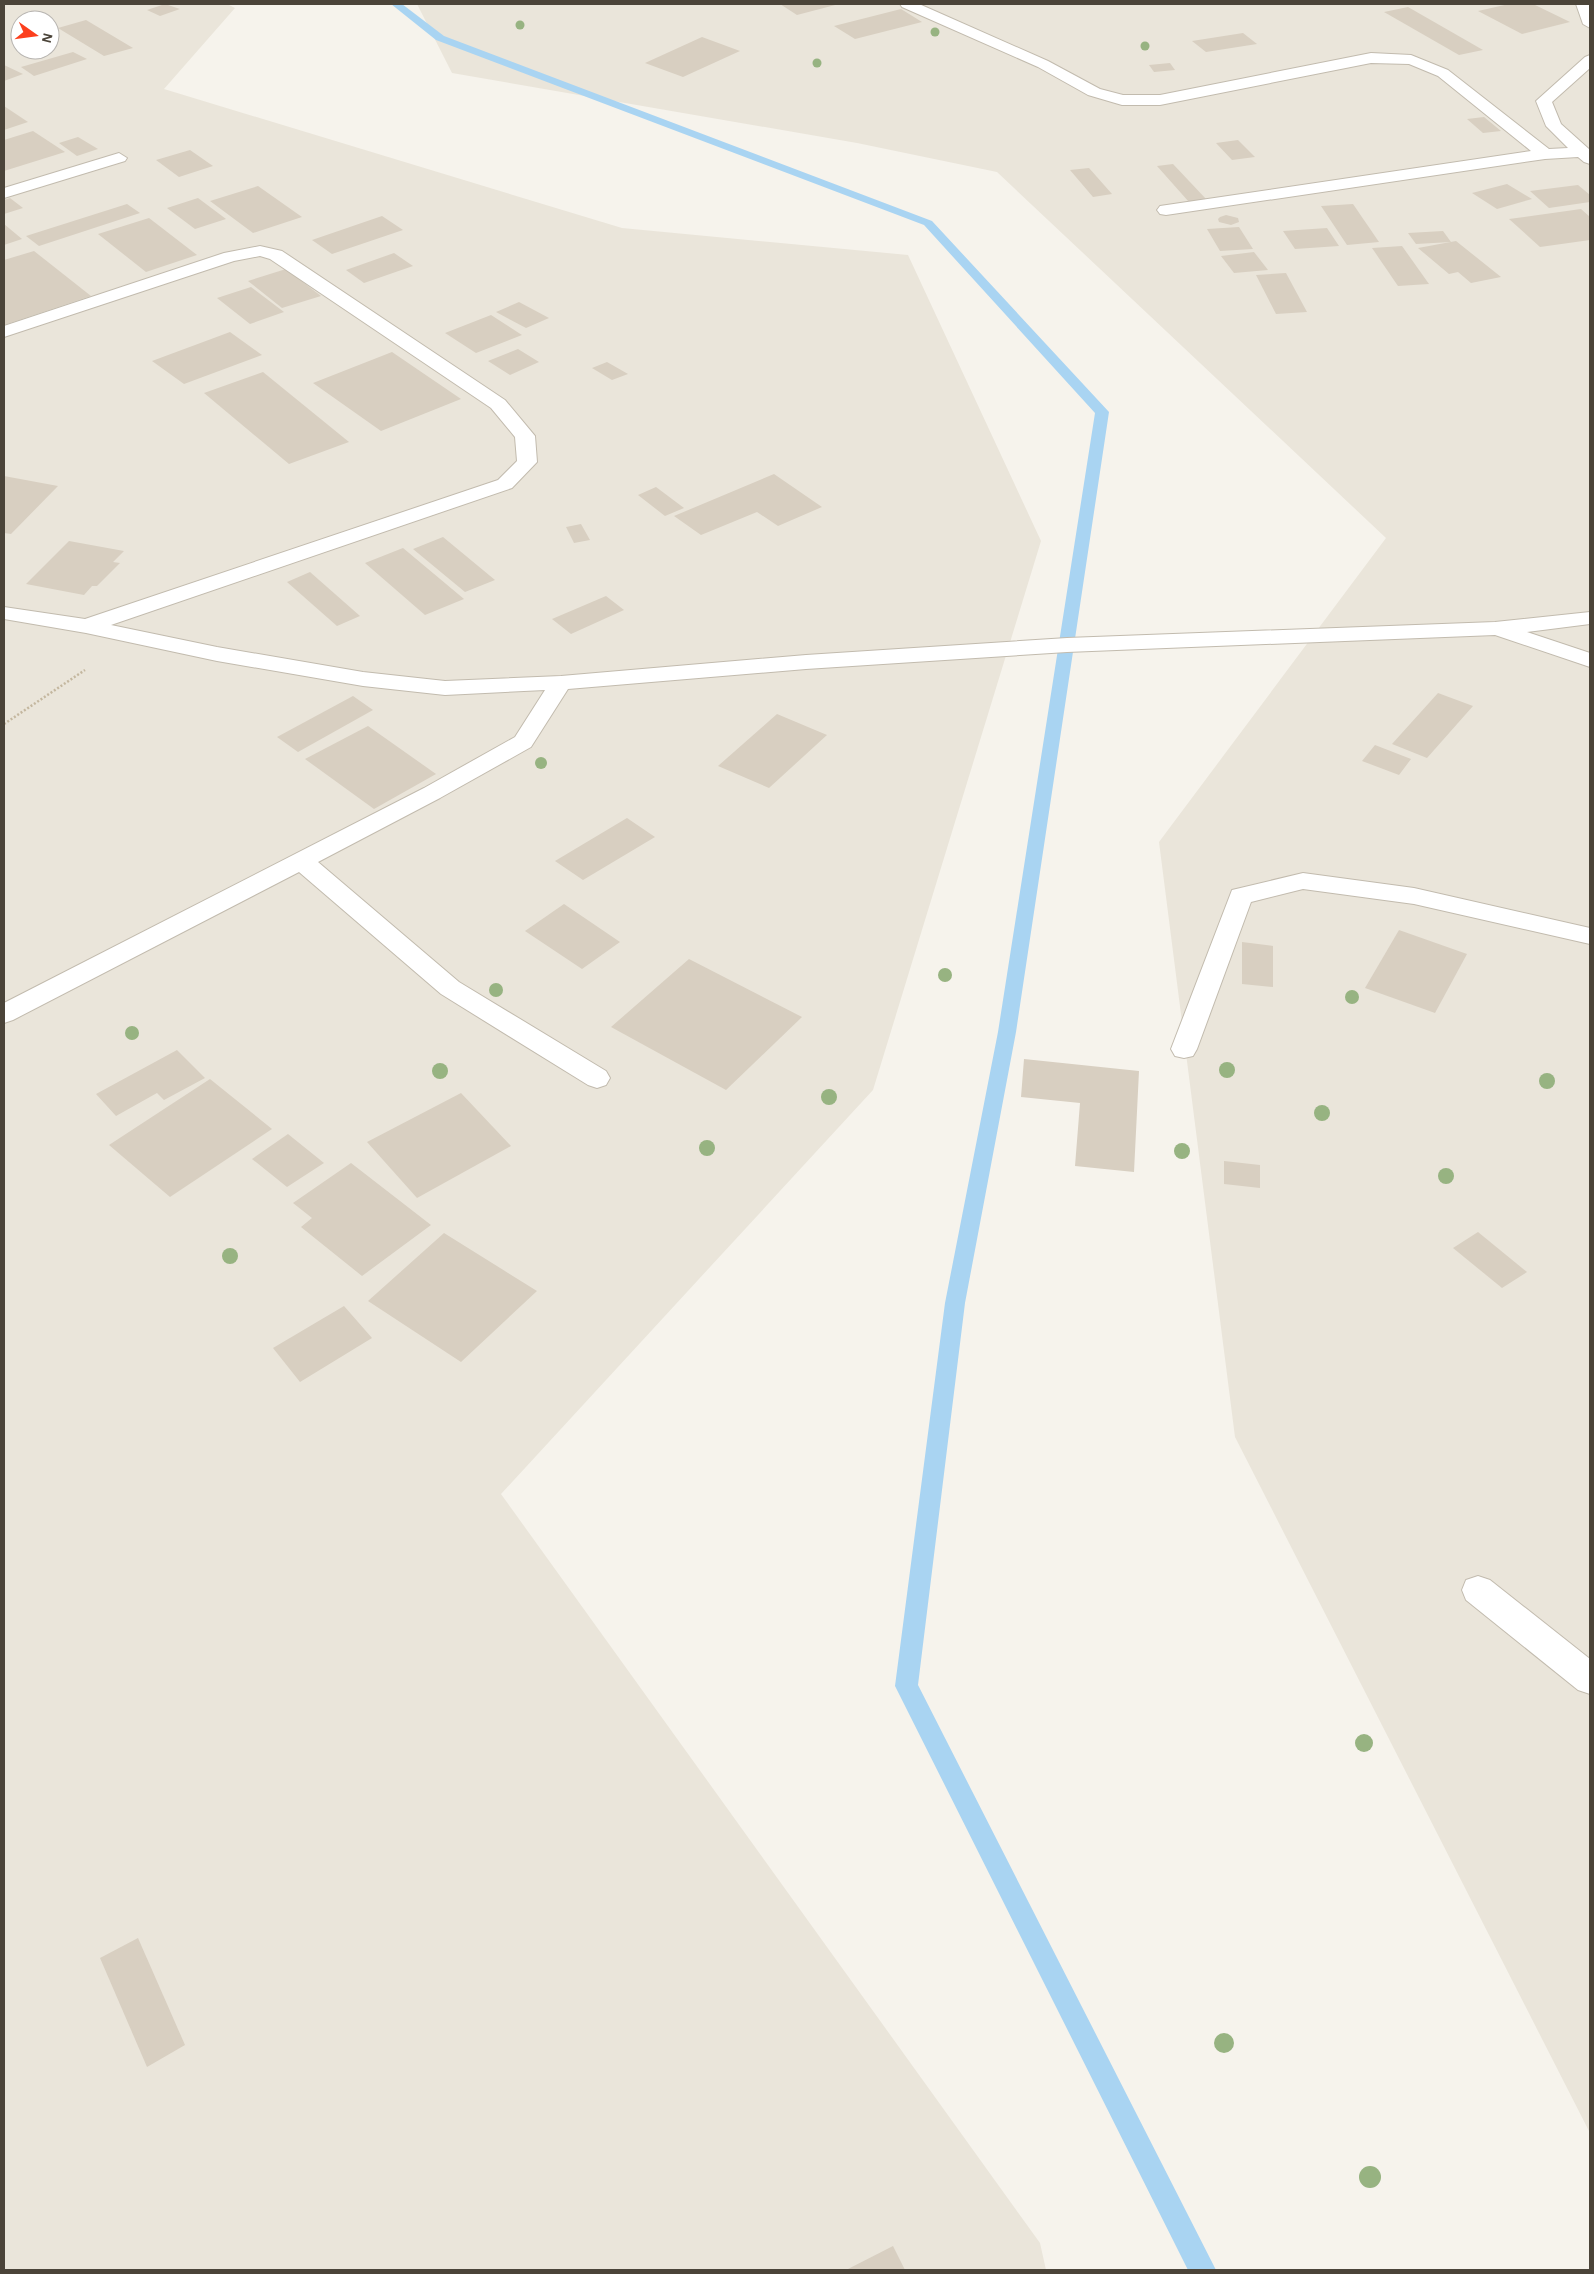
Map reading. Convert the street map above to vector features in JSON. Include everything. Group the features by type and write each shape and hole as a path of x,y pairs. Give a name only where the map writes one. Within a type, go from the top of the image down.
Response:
{"street":[{"path":"907,4 1043,64 1094,92 1122,100 1160,100 1371,58 1411,60 1443,73 1545,154"},
{"path":"1586,155 1554,126 1544,101 1590,60"},
{"path":"1166,210 1545,154 1586,155"},
{"path":"4,193 118,158"},
{"path":"4,332 230,257 260,250 276,254 498,404 525,436 527,462 505,484 86,626"},
{"path":"4,613 86,626 218,654 372,680 445,688 561,683 806,662 1066,645 1495,628 1590,618"},
{"path":"1495,628 1590,660"},
{"path":"4,1014 523,742 561,683"},
{"path":"301,860 450,988 597,1078"},
{"path":"1184,1049 1241,896 1303,881 1414,896 1590,936"},
{"path":"1478,1590 1590,1679"}],"path":[{"path":"4,724 136,637"}],"shaded area":[{"path":"4,4 227,4 235,8 164,89 622,228 908,255 1041,541 873,1090 501,1494 1040,2243 1046,2270 4,2270"},
{"path":"417,4 1590,4 1590,2133 1235,1437 1159,842 1386,538 997,172 857,143 452,73"}],"building":[{"path":"165,4 180,9 160,16 147,10"},
{"path":"780,4 839,4 797,15"},
{"path":"1509,4 1533,4 1570,22 1522,34 1478,11"},
{"path":"1408,7 1483,50 1459,55 1384,12"},
{"path":"901,9 922,22 855,39 834,26"},
{"path":"86,20 133,48 104,56 60,29 60,27"},
{"path":"1243,33 1257,44 1206,52 1192,41"},
{"path":"702,37 740,51 683,77 645,63"},
{"path":"73,52 87,59 34,76 21,67 45,60 60,60 60,56"},
{"path":"1170,63 1175,70 1154,72 1149,65"},
{"path":"4,65 23,74 4,81"},
{"path":"4,106 28,122 4,130"},
{"path":"1484,117 1501,131 1483,133 1467,119"},
{"path":"33,131 65,152 4,171 4,140"},
{"path":"78,137 98,149 77,156 59,143"},
{"path":"1238,140 1255,157 1232,160 1216,143"},
{"path":"190,150 213,166 179,177 156,160"},
{"path":"1173,164 1206,199 1189,202 1157,166"},
{"path":"1089,168 1112,194 1093,197 1070,170"},
{"path":"1507,184 1532,199 1497,209 1472,193"},
{"path":"1578,185 1590,195 1590,202 1549,208 1530,191"},
{"path":"258,186 302,217 253,233 210,201"},
{"path":"10,198 23,208 4,214 4,200"},
{"path":"198,198 226,219 195,229 167,208"},
{"path":"127,204 140,213 39,246 26,236"},
{"path":"1353,204 1379,242 1347,245 1321,206"},
{"path":"1581,209 1590,217 1590,240 1540,247 1509,219"},
{"path":"1226,215 1238,218 1239,222 1231,225 1219,222 1218,219 1220,217"},
{"path":"382,216 403,230 332,254 312,240"},
{"path":"149,218 197,255 146,272 98,234"},
{"path":"4,224 22,239 4,245"},
{"path":"1239,227 1253,249 1220,251 1207,229"},
{"path":"1327,228 1339,246 1295,249 1283,231"},
{"path":"1443,231 1451,242 1416,244 1408,233"},
{"path":"1456,241 1501,277 1471,283 1458,272 1449,274 1418,248"},
{"path":"1402,246 1429,284 1398,286 1372,248"},
{"path":"34,251 91,296 4,325 4,260"},
{"path":"1254,252 1268,270 1234,273 1221,256"},
{"path":"394,253 413,266 364,283 346,270"},
{"path":"286,269 321,296 282,308 248,281"},
{"path":"1286,273 1307,312 1276,314 1256,275"},
{"path":"251,287 284,312 250,324 217,298"},
{"path":"519,302 549,318 526,328 496,312"},
{"path":"491,315 522,335 476,353 445,333"},
{"path":"230,332 262,355 184,384 152,361"},
{"path":"518,349 539,362 510,375 488,361"},
{"path":"392,352 461,399 381,431 313,383"},
{"path":"607,362 628,374 612,380 592,368"},
{"path":"263,372 349,442 289,464 204,393"},
{"path":"774,474 822,507 778,526 757,512 701,535 674,516"},
{"path":"4,476 58,486 11,534 4,533"},
{"path":"656,487 684,508 665,516 638,495"},
{"path":"581,524 590,540 574,543 566,527"},
{"path":"443,537 495,580 465,592 413,549"},
{"path":"69,541 124,551 113,562 120,563 97,586 92,586 84,595 26,584"},
{"path":"403,548 464,599 425,615 365,563"},
{"path":"310,572 360,616 337,626 287,582"},
{"path":"606,596 624,610 571,634 552,619"},
{"path":"1438,693 1473,706 1427,758 1392,744"},
{"path":"353,696 373,710 298,752 277,737"},
{"path":"777,714 827,735 769,788 718,766"},
{"path":"368,726 436,774 374,809 305,759"},
{"path":"1375,745 1411,759 1399,775 1362,761"},
{"path":"627,818 655,837 583,880 555,861"},
{"path":"564,904 620,942 582,969 525,931"},
{"path":"1399,930 1467,954 1435,1013 1365,988"},
{"path":"1242,942 1273,946 1273,987 1242,984"},
{"path":"689,959 802,1017 726,1090 611,1027"},
{"path":"177,1050 205,1078 164,1100 157,1093 116,1116 96,1094"},
{"path":"1024,1059 1139,1071 1134,1172 1075,1166 1080,1103 1021,1097"},
{"path":"210,1079 272,1129 170,1197 109,1145"},
{"path":"461,1093 511,1146 417,1198 367,1142"},
{"path":"288,1134 324,1163 287,1187 252,1159"},
{"path":"1224,1161 1260,1165 1260,1188 1224,1184"},
{"path":"351,1163 431,1225 362,1276 301,1227 312,1218 293,1203"},
{"path":"1478,1232 1527,1272 1502,1288 1453,1248"},
{"path":"444,1233 537,1291 461,1362 368,1301"},
{"path":"344,1306 372,1338 300,1382 273,1348"},
{"path":"138,1938 185,2045 147,2067 100,1958"},
{"path":"893,2246 905,2270 846,2270"}],"waterway":[{"path":"396,4 440,38 928,223 1102,412 1007,1032 955,1303 906,1686 1202,2270"}]}
